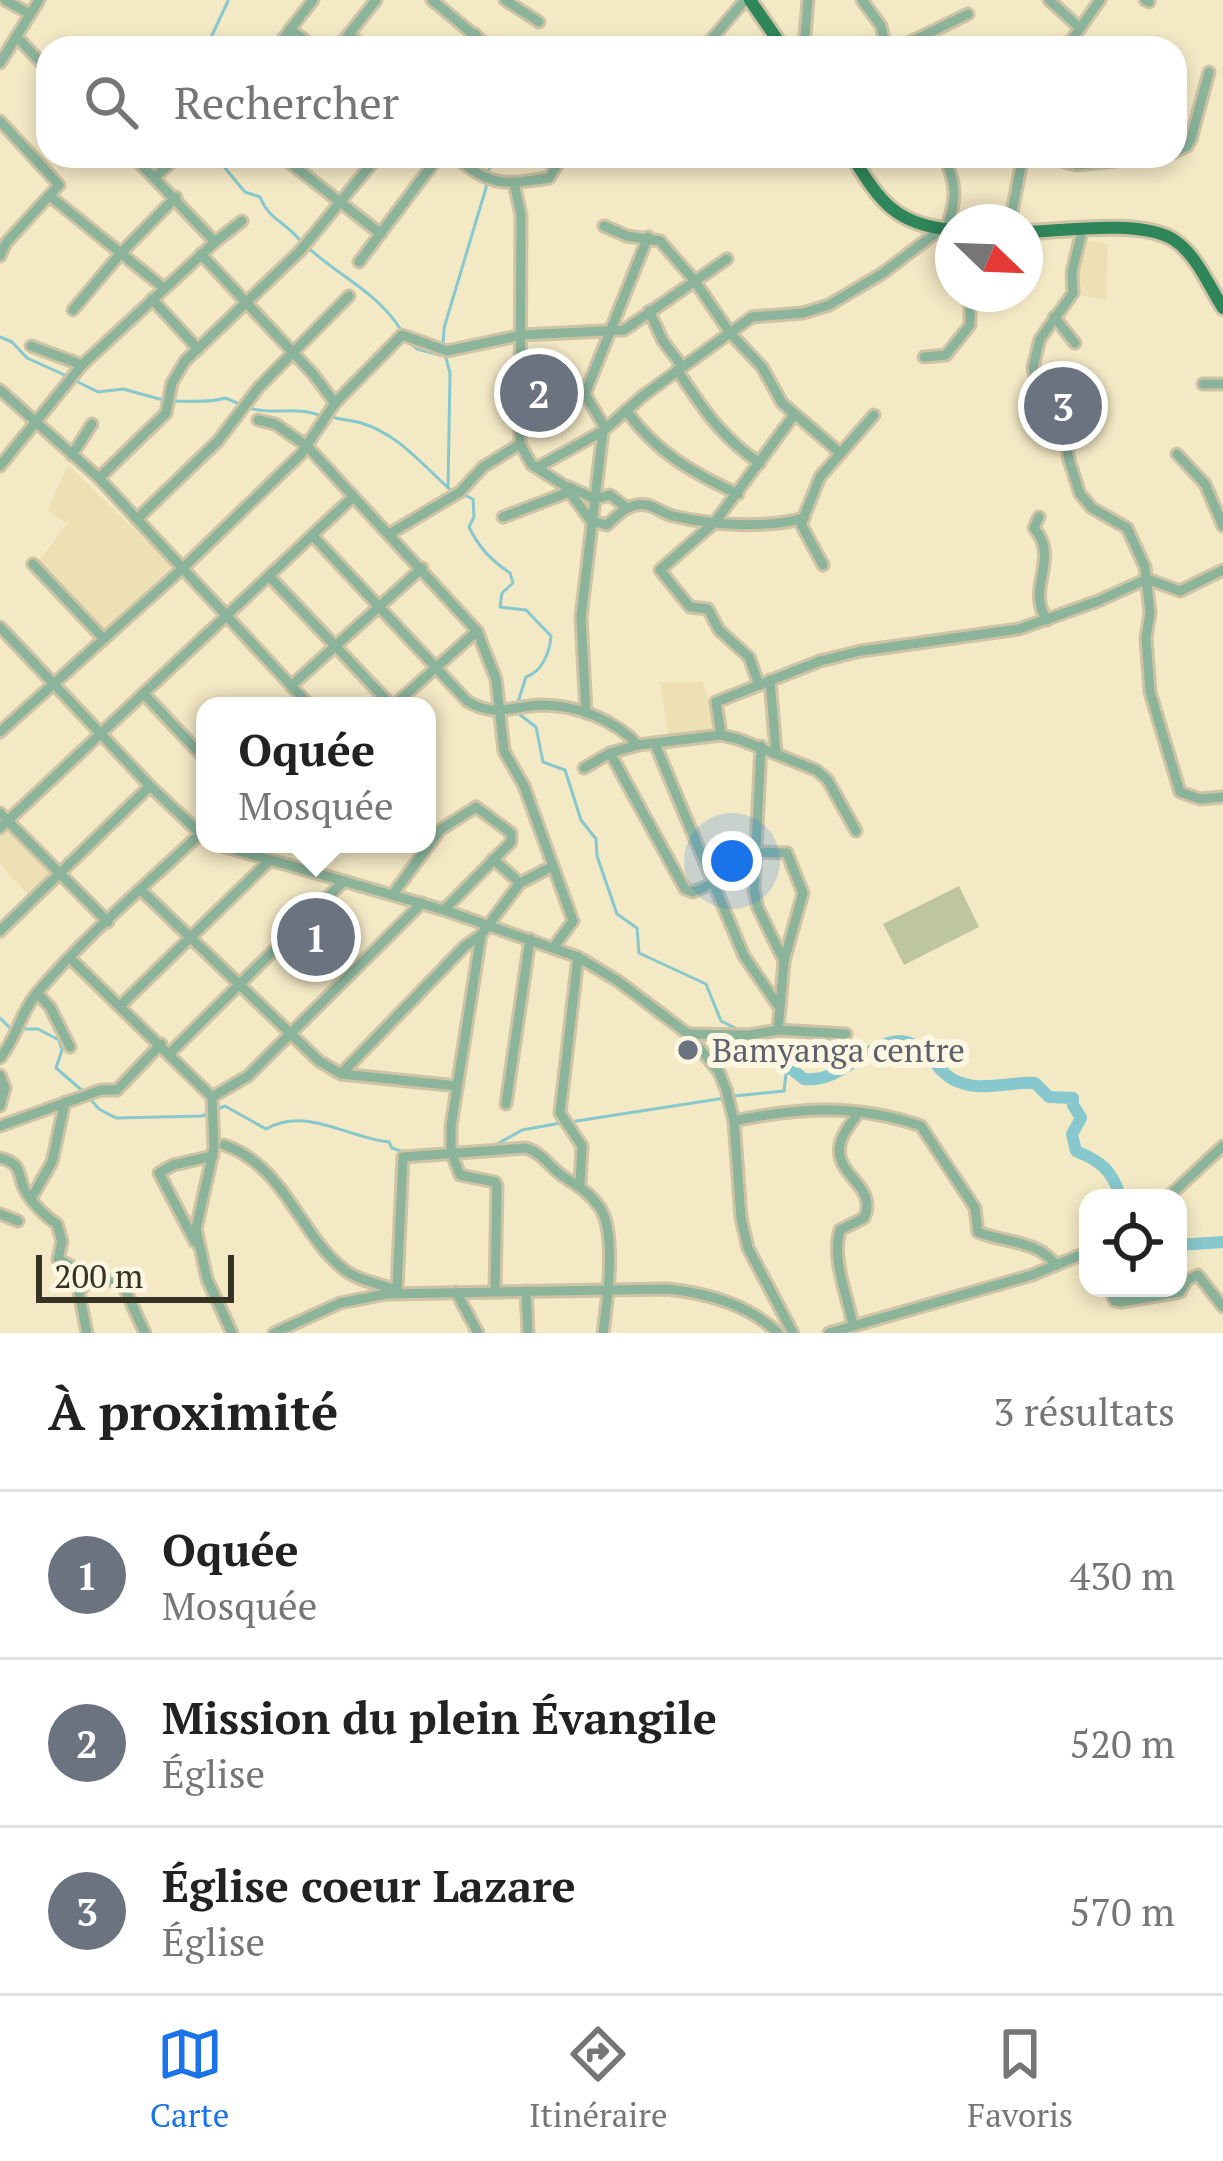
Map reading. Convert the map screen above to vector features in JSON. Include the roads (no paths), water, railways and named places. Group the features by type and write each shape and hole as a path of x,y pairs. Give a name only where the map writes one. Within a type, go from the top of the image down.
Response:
{"main road":[{"path":"748,0 775,36"},
{"path":"864,168 876,194 897,214 912,224 935,228"},
{"path":"1043,232 1136,229 1174,239 1223,308"}],"street":[{"path":"5,0 30,14"},
{"path":"0,63 39,0"},
{"path":"349,35 376,0"},
{"path":"505,0 539,22"},
{"path":"715,36 748,0"},
{"path":"805,36 808,0"},
{"path":"862,0 883,36"},
{"path":"1049,0 1080,28"},
{"path":"1074,36 1100,0"},
{"path":"436,1 475,34"},
{"path":"285,36 308,2"},
{"path":"923,36 968,14"},
{"path":"290,29 299,36"},
{"path":"17,37 36,57"},
{"path":"1187,146 1209,72"},
{"path":"0,121 36,158"},
{"path":"0,256 3,241 58,189 58,181 45,168"},
{"path":"146,168 215,242"},
{"path":"155,177 165,168"},
{"path":"296,168 381,234"},
{"path":"99,478 170,402 178,372 300,251 368,168"},
{"path":"359,262 430,168"},
{"path":"469,168 486,181 514,183 549,178 555,168"},
{"path":"949,168 956,186 955,204"},
{"path":"1014,204 1022,168"},
{"path":"514,183 520,215 520,444 532,465 567,489 595,500 610,495 617,505 627,508 648,505 668,515 715,522 773,523 804,518"},
{"path":"51,197 164,288"},
{"path":"73,310 176,197"},
{"path":"2,460 79,369 242,220"},
{"path":"604,226 627,236 660,241 762,367 794,416 839,452"},
{"path":"1082,231 1072,272 1073,293 1034,350 1035,378 1061,414 1080,494 1092,508 1127,528 1147,579 1150,692 1170,769 1187,796 1223,797"},
{"path":"586,713 580,645 604,430 585,394 648,237"},
{"path":"538,467 604,430 752,316 803,313 829,305 935,238"},
{"path":"200,254 335,403"},
{"path":"0,732 183,568 308,446 335,403 404,335 444,351 522,335 624,330 727,259"},
{"path":"137,519 218,441 243,405 349,296"},
{"path":"152,299 198,349"},
{"path":"649,311 708,418 760,463"},
{"path":"924,357 946,355 966,332 968,312"},
{"path":"1054,317 1075,343"},
{"path":"31,346 79,369"},
{"path":"1203,384 1223,384"},
{"path":"0,390 99,478 301,697"},
{"path":"626,410 643,435 680,465 738,494"},
{"path":"823,565 801,524 820,477 874,415"},
{"path":"776,752 764,682 749,657 719,630 708,609 690,607 660,570 715,522 794,416"},
{"path":"258,420 275,424 308,446 477,631 512,710 505,751 524,786 573,921 553,948"},
{"path":"72,455 92,424"},
{"path":"389,534 458,493 483,466 520,444"},
{"path":"1177,454 1205,484 1223,526"},
{"path":"503,517 567,489"},
{"path":"567,489 591,521 607,525 627,508"},
{"path":"108,922 3,821 353,496"},
{"path":"1039,517 1034,528 1047,550 1039,602 1047,620"},
{"path":"313,536 467,701 478,708 559,706 586,713 626,733 638,746"},
{"path":"33,564 104,639"},
{"path":"291,686 422,568"},
{"path":"721,735 716,702 820,661 860,651 977,637 1047,620 1147,579 1180,591 1223,570"},
{"path":"269,576 384,697"},
{"path":"0,627 196,831"},
{"path":"402,697 477,631"},
{"path":"144,694 196,749"},
{"path":"0,712 10,723"},
{"path":"584,768 610,753 638,746 721,735 776,752 827,779 856,831"},
{"path":"655,744 743,956 778,1004"},
{"path":"761,746 754,852 758,908 784,961"},
{"path":"610,753 685,889 693,892 754,865"},
{"path":"0,931 150,786"},
{"path":"436,836 471,808 480,808 511,833 511,842 444,910"},
{"path":"0,1058 37,993 196,842"},
{"path":"754,852 787,853 802,884 802,901 784,961 778,1030"},
{"path":"243,853 422,903 578,957 619,981 688,1034 719,1072 734,1121 741,1218 748,1248 793,1333"},
{"path":"121,1005 264,860 266,853"},
{"path":"392,894 421,853"},
{"path":"494,859 520,883"},
{"path":"495,1291 497,1186 460,1175 451,1149 457,1086 481,935 520,883 553,866"},
{"path":"0,1126 87,1095 117,1090 240,985 344,880"},
{"path":"141,890 319,1061 341,1074 457,1086"},
{"path":"213,1100 248,1076 422,903"},
{"path":"341,1074 464,946 481,935"},
{"path":"506,1103 530,939"},
{"path":"578,957 560,1113 582,1146 580,1184"},
{"path":"70,958 213,1100 217,1150 197,1216 198,1247"},
{"path":"37,993 50,1007 70,1047"},
{"path":"688,1034 778,1030 846,1034"},
{"path":"0,1075 5,1084 0,1106"},
{"path":"32,1197 52,1162 65,1102"},
{"path":"734,1121 808,1107 921,1126 975,1208 978,1232 1023,1243 1051,1257 1056,1265"},
{"path":"853,1325 837,1240 840,1230 856,1223 868,1210 862,1187 841,1166 839,1154 842,1138 858,1113"},
{"path":"1177,1189 1223,1146"},
{"path":"398,1292 403,1156 451,1149 526,1148 580,1184 602,1210 609,1291 603,1333"},
{"path":"232,1333 207,1280 198,1247 159,1173 217,1150 248,1156 281,1189 348,1273 398,1292"},
{"path":"0,1158 14,1162 21,1172 21,1185 44,1217 57,1224 62,1243 58,1259 90,1275 122,1283 145,1333"},
{"path":"0,1214 18,1221"},
{"path":"829,1333 1079,1257"},
{"path":"87,1333 79,1293 90,1275"},
{"path":"1187,1278 1198,1275 1223,1307"},
{"path":"274,1333 340,1304 398,1292 667,1288 700,1292 741,1308 778,1333"},
{"path":"526,1291 528,1333"},
{"path":"456,1292 478,1333"},
{"path":"1112,1297 1121,1302 1150,1297"},
{"path":"309,1317 315,1333"}],"waterway":[{"path":"212,36 228,1"},
{"path":"225,168 245,192 260,197 272,215 378,303 401,330"},
{"path":"448,488 450,373 444,328 490,168"},
{"path":"0,337 27,358 67,376"},
{"path":"405,338 417,349 444,356"},
{"path":"76,381 98,392 123,389 163,400"},
{"path":"172,401 225,398 253,409 323,417"},
{"path":"332,417 387,435 453,492"},
{"path":"462,494 473,499 469,527 473,535 510,573 513,583 502,593 500,607 526,610 551,636 544,661 526,677 517,705"},
{"path":"519,714 536,727 543,762 565,770 581,820 596,839 597,856 617,914 637,928 639,953 706,984 721,1021 741,1031"},
{"path":"0,1018 11,1029"},
{"path":"21,1029 38,1029 59,1040 62,1050 56,1068 85,1093"},
{"path":"734,1096 784,1091 786,1074 794,1071 779,1054 761,1047 755,1036"},
{"path":"794,1071 804,1079 818,1079 875,1048 899,1041 915,1045 962,1083 1035,1083 1049,1097 1073,1098 1081,1118 1072,1134 1076,1151 1105,1169 1117,1189"},
{"path":"570,1122 725,1098"},
{"path":"91,1100 116,1118 202,1116 225,1106 266,1129 281,1123 312,1122 389,1142 407,1153"},
{"path":"492,1147 522,1130 561,1123"},
{"path":"428,1150 448,1148"},
{"path":"1187,1244 1223,1242"}],"place":[{"name":"Mission du plein Évangile","path":"539,393"},
{"name":"Église coeur Lazare","path":"1063,406"},
{"name":"Oquée","path":"316,937"},
{"name":"Bamyanga centre","path":"688,1050"}]}
